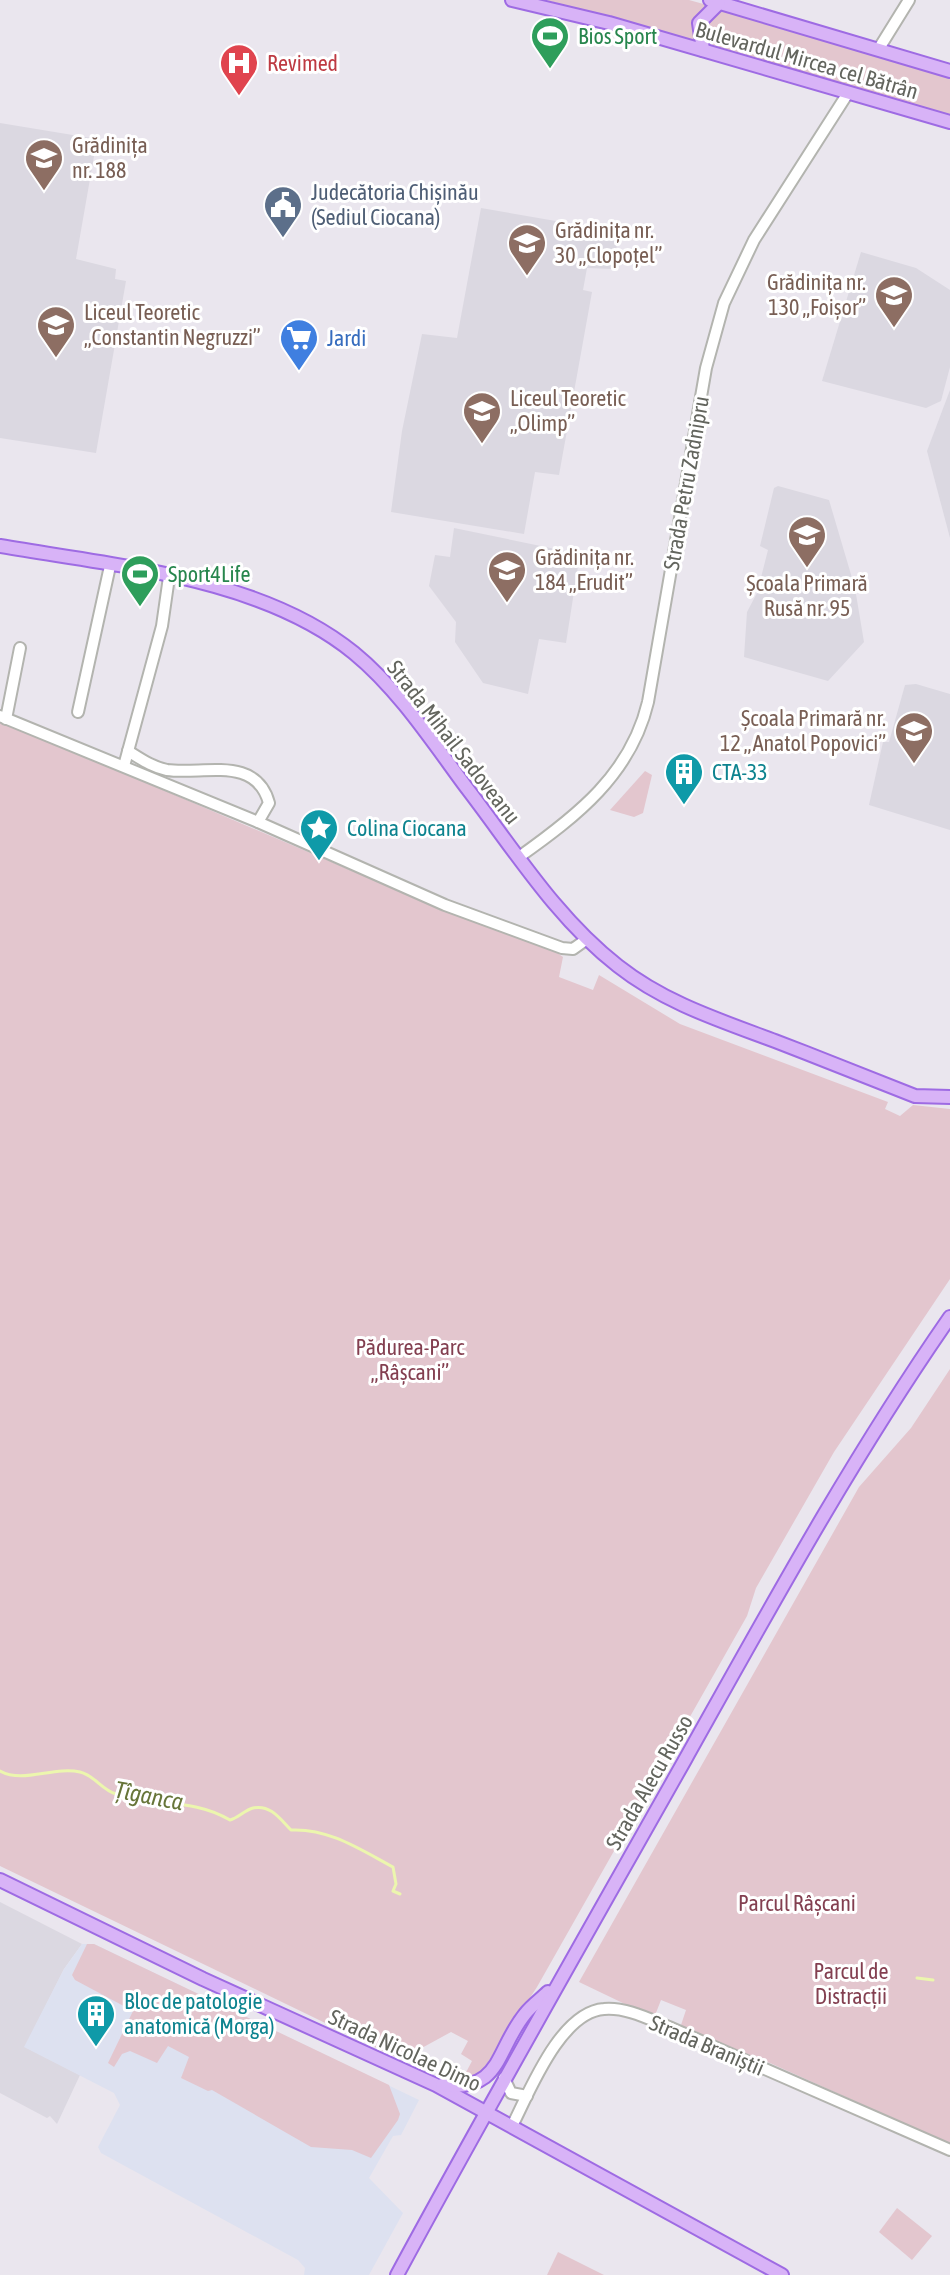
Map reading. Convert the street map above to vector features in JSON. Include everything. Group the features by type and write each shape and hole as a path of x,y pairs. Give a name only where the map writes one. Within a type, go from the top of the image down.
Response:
{"main road":[{"name":"Bulevardul Mircea cel Bătrân","path":"512,0 703,50 950,122"},
{"name":"Bulevardul Mircea cel Bătrân","path":"714,2 950,71"},
{"path":"703,50 699,23 714,2"},
{"name":"Strada Mihail Sadoveanu","path":"0,546 169,577 280,607 312,623 354,653 394,693 519,857 587,939 637,980 688,1009 915,1096 950,1097"},
{"name":"Strada Alecu Russo","path":"397,2275 504,2078 839,1489 950,1317"},
{"name":"Strada Nicolae Dimo","path":"0,1880 203,1979 436,2085 782,2275"},
{"path":"436,2085 467,2087 483,2081 493,2070 525,2014 557,1985"}],"street":[{"path":"878,50 909,0"},
{"name":"Strada Petru Zadnipru","path":"519,857 604,789 635,740 648,702 706,368 724,303 754,240 848,93"},
{"path":"78,712 110,566"},
{"path":"124,766 162,626 169,577"},
{"path":"20,648 3,717 258,822 445,905 562,948 573,949 587,939"},
{"path":"128,751 150,765 170,770 204,767 253,777 265,789 269,803 258,822"},
{"name":"Strada Braniștii","path":"512,2126 556,2043 577,2022 598,2010 623,2011 669,2027 950,2150"},
{"path":"504,2078 508,2090 530,2091"}],"shaded area":[{"name":"Liceul Teoretic „Constantin Negruzzi”","path":"0,123 97,139 76,259 116,269 115,279 126,281 96,453 0,438"},
{"name":"Liceul Teoretic „Olimp”","path":"481,208 619,232 613,269 587,268 583,290 592,292 559,475 535,472 524,534 391,512 402,431 422,334 457,338"},
{"name":"Grădinița nr. 130 „Foișor”","path":"861,252 916,268 950,290 950,367 941,401 926,408 822,381"},
{"path":"950,390 950,538 927,451"},
{"name":"Școala Primară Rusă nr. 95","path":"778,486 829,500 855,588 864,642 828,681 744,657 747,612 757,593 768,550 760,546 774,488"},
{"name":"Grădinița nr. 184 „Erudit”","path":"454,528 560,550 559,555 579,560 566,643 539,639 528,694 483,683 455,642 456,622 429,586 435,555 450,557"},
{"name":"Școala Primară nr. 12 „Anatol Popovici”","path":"916,684 950,694 950,830 869,805 883,742 889,742 905,685"},
{"path":"0,1902 82,1944 64,1969 25,2047 80,2075 57,2124 50,2116 47,2118 0,2093"},
{"path":"82,1944 94,1944 419,2100 401,2135 393,2136 369,2178 403,2213 369,2275 304,2275 305,2268 298,2260 101,2153 98,2147 120,2105 114,2093 24,2047 64,1969"}],"green space":[{"path":"546,0 689,0 707,5 698,17 694,41"},
{"path":"719,10 950,78 950,115 713,45 703,34 706,21"},
{"name":"Pădurea-Parc „Râșcani”","path":"0,720 448,912 556,952 563,957 559,977 593,990 599,975 680,1024 888,1102 885,1109 900,1116 913,1105 950,1109 950,1279 834,1452 756,1588 747,1616 537,1987 478,2077 462,2080 472,2061 461,2054 468,2041 451,2032 409,2055 406,2062 0,1866"},
{"path":"645,771 652,775 643,813 634,817 610,810"},
{"name":"Parcul Râșcani","path":"950,1369 950,2144 770,2063 680,2028 686,2010 661,2000 654,2018 579,1982 859,1487 911,1428"},
{"path":"87,1944 94,1944 389,2085 400,2114 398,2120 371,2158 352,2150 311,2147 212,2090 181,2078 189,2057 168,2046 157,2063 130,2051 122,2054 114,2067 108,2063 133,2011 75,1980 72,1975"},
{"path":"897,2208 932,2236 912,2260 879,2232"},
{"path":"558,2252 604,2275 547,2275"}],"waterway":[{"name":"Țîganca","path":"0,1771 19,1776 80,1772 116,1794 201,1808 230,1820 253,1808 265,1808 291,1830 332,1836 393,1867 396,1884 393,1891 400,1894"},
{"name":"Țîganca","path":"917,1978 933,1980"}],"place":[{"name":"Bios Sport","path":"550,70"},
{"name":"Revimed","path":"239,97"},
{"name":"Grădinița nr. 188","path":"44,192"},
{"name":"Judecătoria Chișinău (Sediul Ciocana)","path":"283,239"},
{"name":"Grădinița nr. 30 „Clopoțel”","path":"527,277"},
{"name":"Grădinița nr. 130 „Foișor”","path":"894,329"},
{"name":"Liceul Teoretic „Constantin Negruzzi”","path":"56,359"},
{"name":"Jardi","path":"299,372"},
{"name":"Liceul Teoretic „Olimp”","path":"482,445"},
{"name":"Școala Primară Rusă nr. 95","path":"807,569"},
{"name":"Grădinița nr. 184 „Erudit”","path":"507,604"},
{"name":"Sport4Life","path":"140,608"},
{"name":"Școala Primară nr. 12 „Anatol Popovici”","path":"914,765"},
{"name":"CTA-33","path":"684,806"},
{"name":"Colina Ciocana","path":"319,862"},
{"name":"Bloc de patologie anatomică (Morga)","path":"96,2048"}],"park label":[{"name":"Parcul de Distracții","path":"851,1984"}]}
